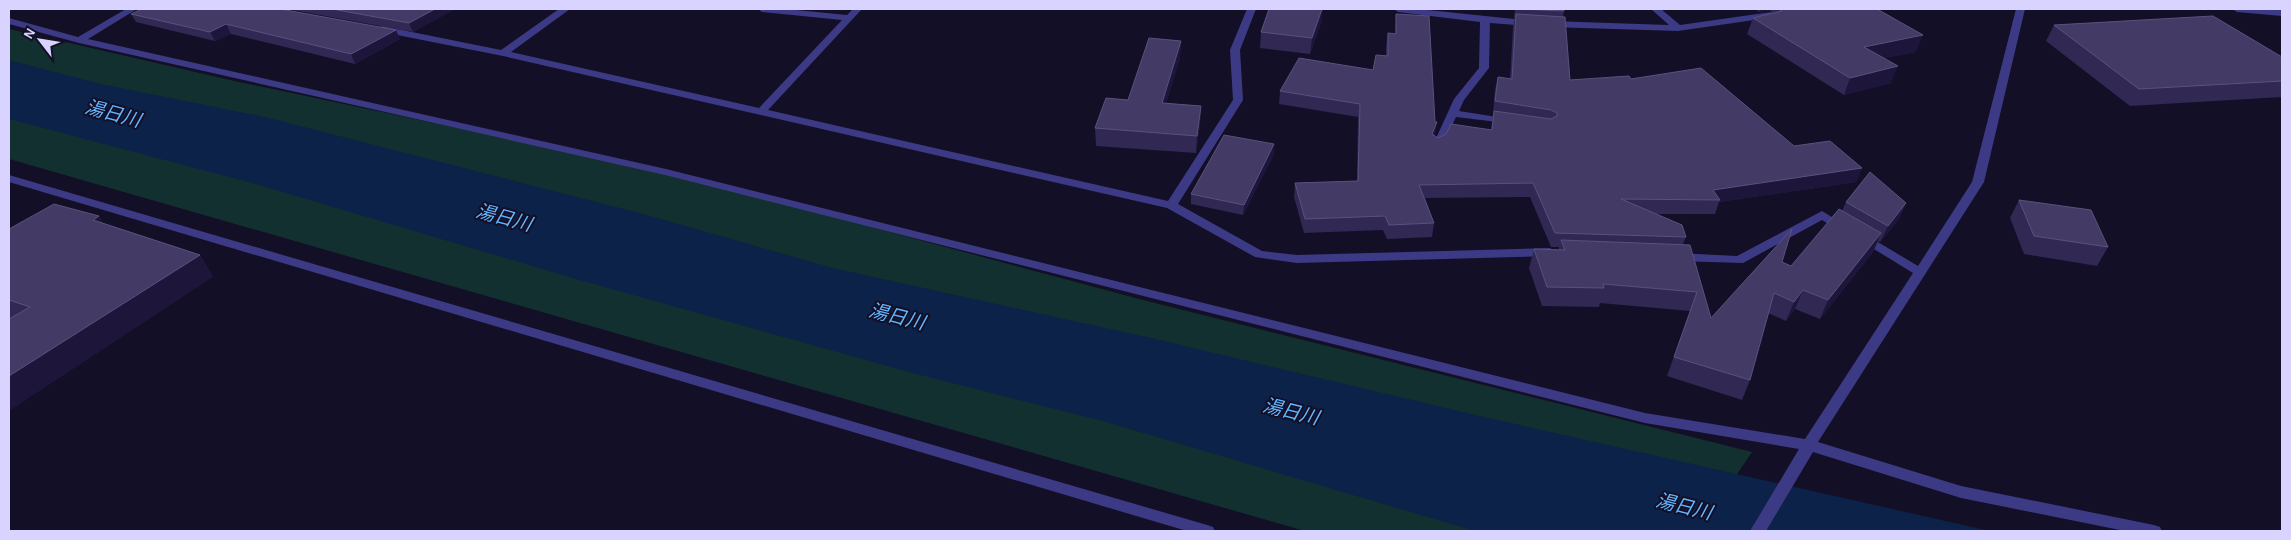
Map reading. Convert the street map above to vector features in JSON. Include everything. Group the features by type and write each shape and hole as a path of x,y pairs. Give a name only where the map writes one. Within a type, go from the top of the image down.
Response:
{"street":[{"path":"79,40 132,9"},
{"path":"503,53 565,9"},
{"path":"762,9 849,18"},
{"path":"760,113 858,9"},
{"path":"1171,205 1238,100 1235,50 1252,9"},
{"path":"1398,9 1484,20 1623,28 1678,28 1809,9"},
{"path":"1656,9 1678,28"},
{"path":"1758,531 1809,445 1978,182 2020,9"},
{"path":"2237,9 2282,13"},
{"path":"1438,147 1459,99 1484,68 1484,20"},
{"path":"9,21 79,40 666,172 1645,418 1809,445 1961,492 2154,531"},
{"path":"374,28 503,53 1171,205 1259,254 1297,259 1558,252"},
{"path":"1453,113 1519,124"},
{"path":"9,178 1207,531"},
{"path":"1663,256 1739,260 1822,215 1920,272"}],"green space":[{"path":"9,29 230,80 666,172 1143,300 1752,452 1699,531 1305,531 9,159"}],"water":[{"name":"湯日川","path":"9,60 101,84 269,118 647,215 833,268 1147,337 1480,416 1990,531 1475,531 1106,422 905,371 576,279 252,183 9,119"}],"building":[{"path":"142,9 280,9 396,30 351,54 226,24 210,32 131,14"},
{"path":"332,9 435,9 409,23"},
{"path":"1269,9 1322,9 1312,38 1261,32"},
{"path":"1518,9 1564,9 1564,11"},
{"path":"1779,9 1877,9 1923,35 1864,47 1898,66 1850,78 1753,18 1782,11"},
{"path":"1396,14 1429,16 1435,122 1437,122 1432,134 1438,138 1446,134 1451,124 1492,130 1494,111 1551,119 1557,116 1557,113 1551,110 1495,101 1498,77 1512,79 1516,14 1565,17 1570,80 1629,76 1631,79 1701,68 1794,146 1830,141 1862,168 1713,190 1720,200 1621,199 1682,225 1686,237 1555,233 1533,183 1419,185 1434,223 1389,225 1385,216 1305,219 1295,183 1358,181 1360,104 1280,91 1299,58 1373,70 1376,55 1388,56 1388,33 1396,34"},
{"path":"2213,16 2282,57 2282,81 2139,89 2054,25"},
{"path":"1149,38 1181,41 1162,103 1201,106 1197,136 1095,128 1106,98 1128,100"},
{"path":"1224,135 1274,144 1244,205 1191,194"},
{"path":"1870,172 1906,203 1888,226 1846,202"},
{"path":"2019,200 2091,210 2108,247 2034,236"},
{"path":"54,204 99,216 93,220 200,255 9,376 9,319 30,307 9,300 9,229"},
{"path":"1839,209 1881,233 1828,300 1803,290 1794,302 1774,293 1750,380 1674,357 1697,292 1603,284 1604,288 1547,287 1534,249 1565,250 1561,240 1690,245 1711,318 1792,229 1782,262 1791,266"}]}
